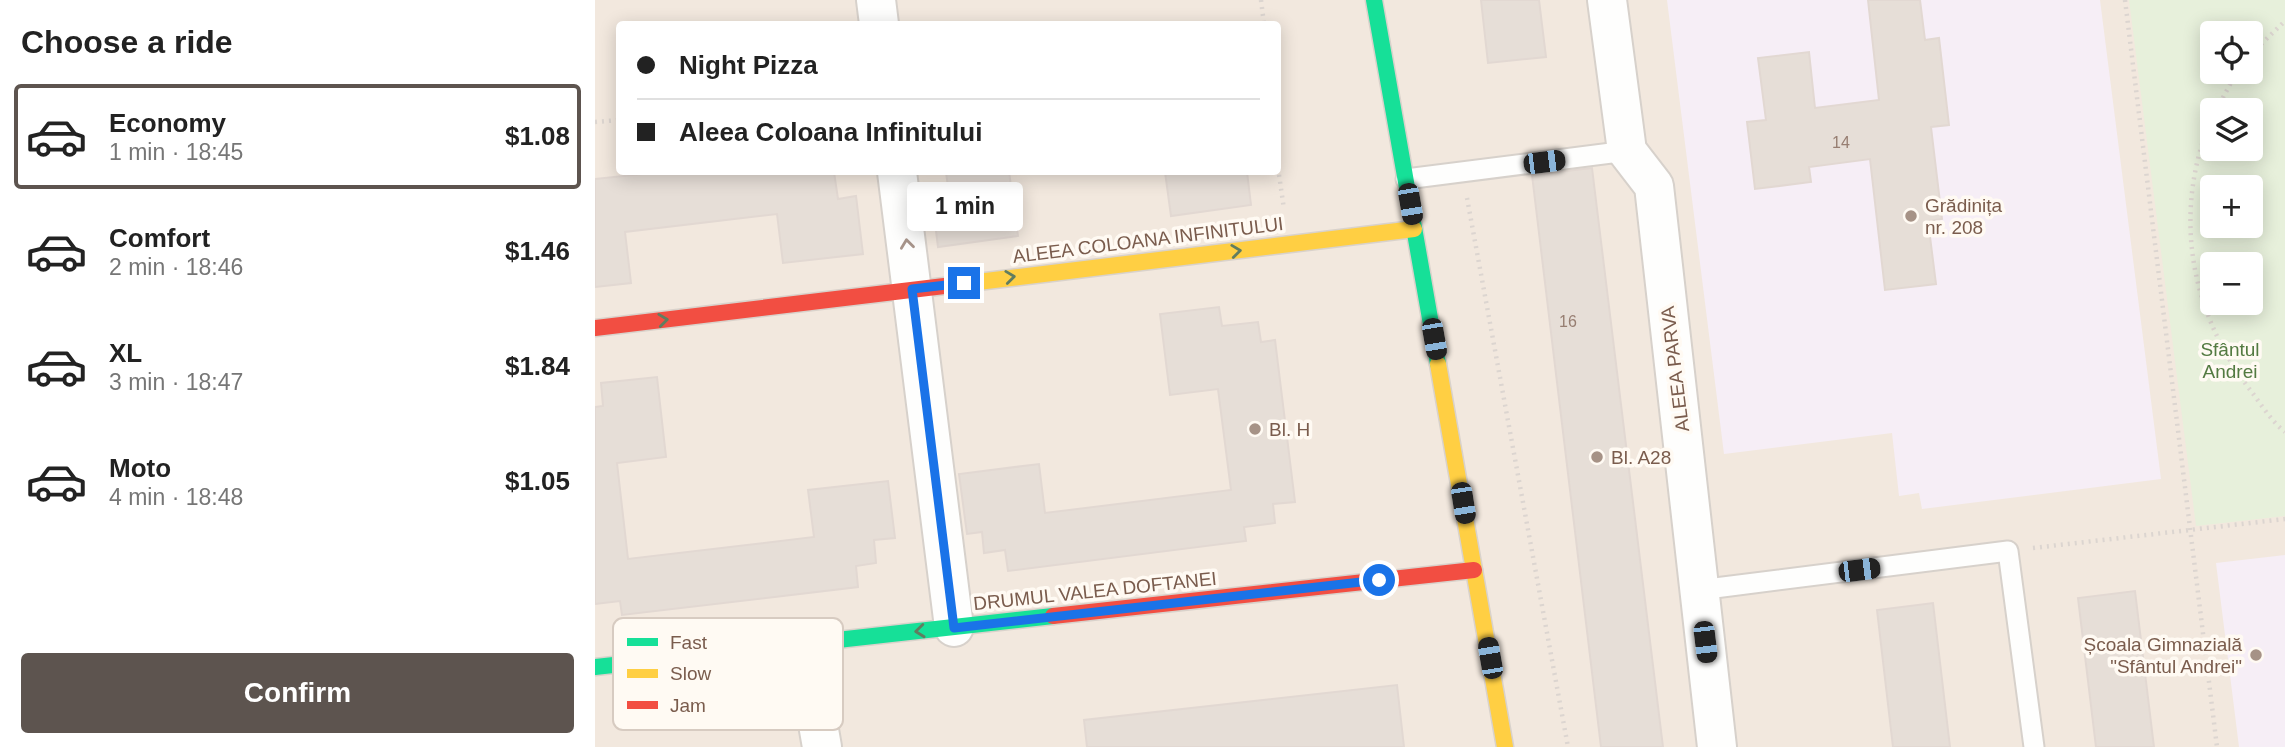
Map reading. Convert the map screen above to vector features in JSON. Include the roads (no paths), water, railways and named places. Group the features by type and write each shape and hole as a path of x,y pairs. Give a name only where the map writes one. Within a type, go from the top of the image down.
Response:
{"street":[{"path":"876,0 879,21"},
{"path":"1374,0 1506,747"},
{"path":"1607,0 1627,151"},
{"name":"ALEEA PARVA","path":"1627,151 1654,186 1717,747"},
{"path":"897,175 954,628"},
{"name":"ALEEA COLOANA INFINITULUI","path":"595,328 1415,229"},
{"name":"DRUMUL VALEA DOFTANEI","path":"843,640 1474,570"},
{"name":"DRUMUL VALEA DOFTANEI","path":"595,667 613,665"}],"lane":[{"path":"1406,179 1627,151"},
{"path":"1699,590 2008,551 2034,747"}],"place":[{"name":"Grădinița nr. 208","path":"1911,216"},
{"name":"Bl. H","path":"1255,429"},
{"name":"Bl. A28","path":"1597,457"},
{"name":"Școala Gimnazială \"Sfântul Andrei\"","path":"2256,655"}],"park label":[{"name":"Sfântul Andrei","path":"2230,360"}]}
